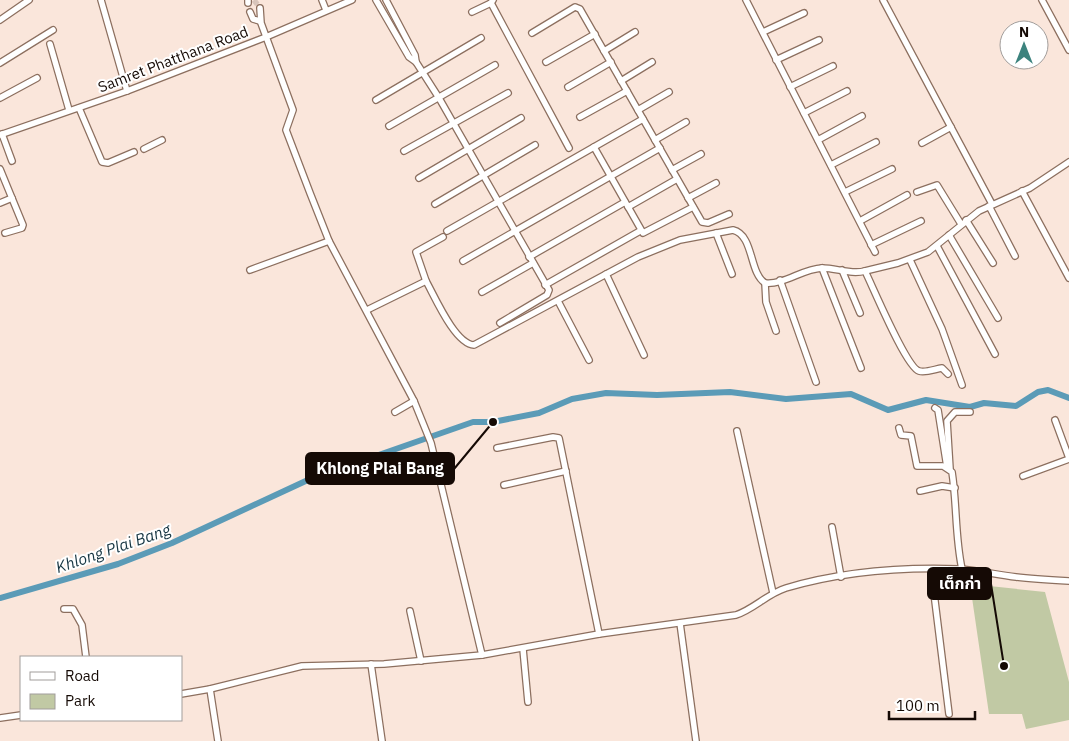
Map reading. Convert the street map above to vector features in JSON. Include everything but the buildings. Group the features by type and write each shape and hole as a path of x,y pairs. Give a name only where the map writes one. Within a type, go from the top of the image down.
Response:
{"street":[{"path":"0,20 29,0"},
{"path":"100,0 127,91"},
{"name":"Samret Phatthana Road","path":"1,135 127,91 265,35 323,4 352,0"},
{"path":"376,0 409,57 416,62 439,98 549,290 547,295 500,323"},
{"path":"386,0 415,55 416,62"},
{"path":"746,0 875,252"},
{"path":"883,0 951,127 1015,256"},
{"path":"1042,0 1069,50"},
{"path":"472,12 492,2 569,148"},
{"path":"532,33 578,7 693,207 705,223 729,214"},
{"path":"260,8 261,22 265,35 292,110 286,130 330,241 414,400 431,443 482,655"},
{"path":"250,12 253,19 261,22"},
{"path":"763,32 804,13"},
{"path":"0,63 53,30"},
{"path":"396,35 403,32"},
{"path":"604,51 635,32"},
{"path":"546,62 594,34"},
{"path":"376,100 480,38"},
{"path":"776,60 819,40"},
{"path":"50,44 69,110"},
{"path":"568,87 610,62"},
{"path":"621,80 652,62"},
{"path":"389,126 495,65"},
{"path":"790,87 833,66"},
{"path":"0,98 38,78"},
{"path":"580,117 627,91"},
{"path":"804,112 847,91"},
{"path":"638,110 669,92"},
{"path":"404,152 508,93"},
{"path":"79,108 102,162 108,163 134,152"},
{"path":"818,140 862,116"},
{"path":"419,178 521,118"},
{"path":"643,118 416,252 426,281 458,337 471,345 480,342 606,274 661,248 680,240 729,230 738,232 743,237 759,278 765,284 766,302 776,331"},
{"path":"655,140 686,122"},
{"path":"922,143 951,127"},
{"path":"1,135 12,161"},
{"path":"144,149 162,140"},
{"path":"831,166 876,142"},
{"path":"435,204 535,145"},
{"path":"594,147 640,231"},
{"path":"464,261 660,148"},
{"path":"672,170 701,154"},
{"path":"765,284 822,268 852,272 865,271 910,260 937,246 964,222 991,205 1048,177 1069,162"},
{"path":"845,192 892,168"},
{"path":"0,169 23,225 22,228 6,233"},
{"path":"482,292 531,260 626,205 677,180"},
{"path":"688,198 716,183"},
{"path":"917,192 937,185 993,263"},
{"path":"1022,191 1069,278"},
{"path":"860,221 908,195"},
{"path":"0,203 12,198"},
{"path":"545,285 640,231 643,233 648,232 693,207"},
{"path":"872,245 921,221"},
{"path":"716,233 732,274"},
{"path":"949,234 998,318"},
{"path":"250,270 330,241"},
{"path":"937,246 995,354"},
{"path":"910,260 942,329 962,386"},
{"path":"822,268 861,368"},
{"path":"842,270 860,313"},
{"path":"865,271 898,342 913,367 920,371 942,368 948,374"},
{"path":"606,274 644,355"},
{"path":"780,280 816,382"},
{"path":"368,310 426,281"},
{"path":"558,301 589,360"},
{"path":"395,412 414,400"},
{"path":"935,408 938,410 949,468 955,488 958,550 962,569"},
{"path":"949,468 947,421 955,412 970,412"},
{"path":"1023,476 1069,459 1054,420"},
{"path":"898,428 901,435 911,436 917,466 949,468"},
{"path":"737,431 773,593"},
{"path":"497,448 557,437 560,442 599,634"},
{"path":"504,485 566,471"},
{"path":"920,491 942,486 955,488"},
{"path":"832,527 841,577"},
{"path":"931,569 950,714"},
{"path":"182,694 210,689 302,666 421,661 482,655 599,634 741,614 754,608 773,593 785,588 841,577 931,569 962,569 1030,579 1069,581"},
{"path":"64,609 73,609 80,618 86,656"},
{"path":"410,611 421,661"},
{"path":"680,623 696,741"},
{"path":"522,649 528,702"},
{"path":"371,664 382,741"},
{"path":"210,689 218,741"},
{"path":"0,714 0,718 20,715"}],"green space":[{"path":"970,584 1045,592 1069,682 1069,720 1026,729 1022,714 989,714"}],"waterway":[{"name":"Khlong Plai Bang","path":"0,598 118,564 172,543 310,479 473,422 493,422 539,413 572,399 606,393 657,395 730,392 786,399 851,394 888,410 926,400 970,407 984,403 1016,406 1038,392 1048,390 1069,398"}],"tunnel":[{"path":"254,0 260,8"}],"place":[{"name":"Khlong Plai Bang","path":"493,422"},
{"name":"เต็กก่า","path":"1004,666"}]}
